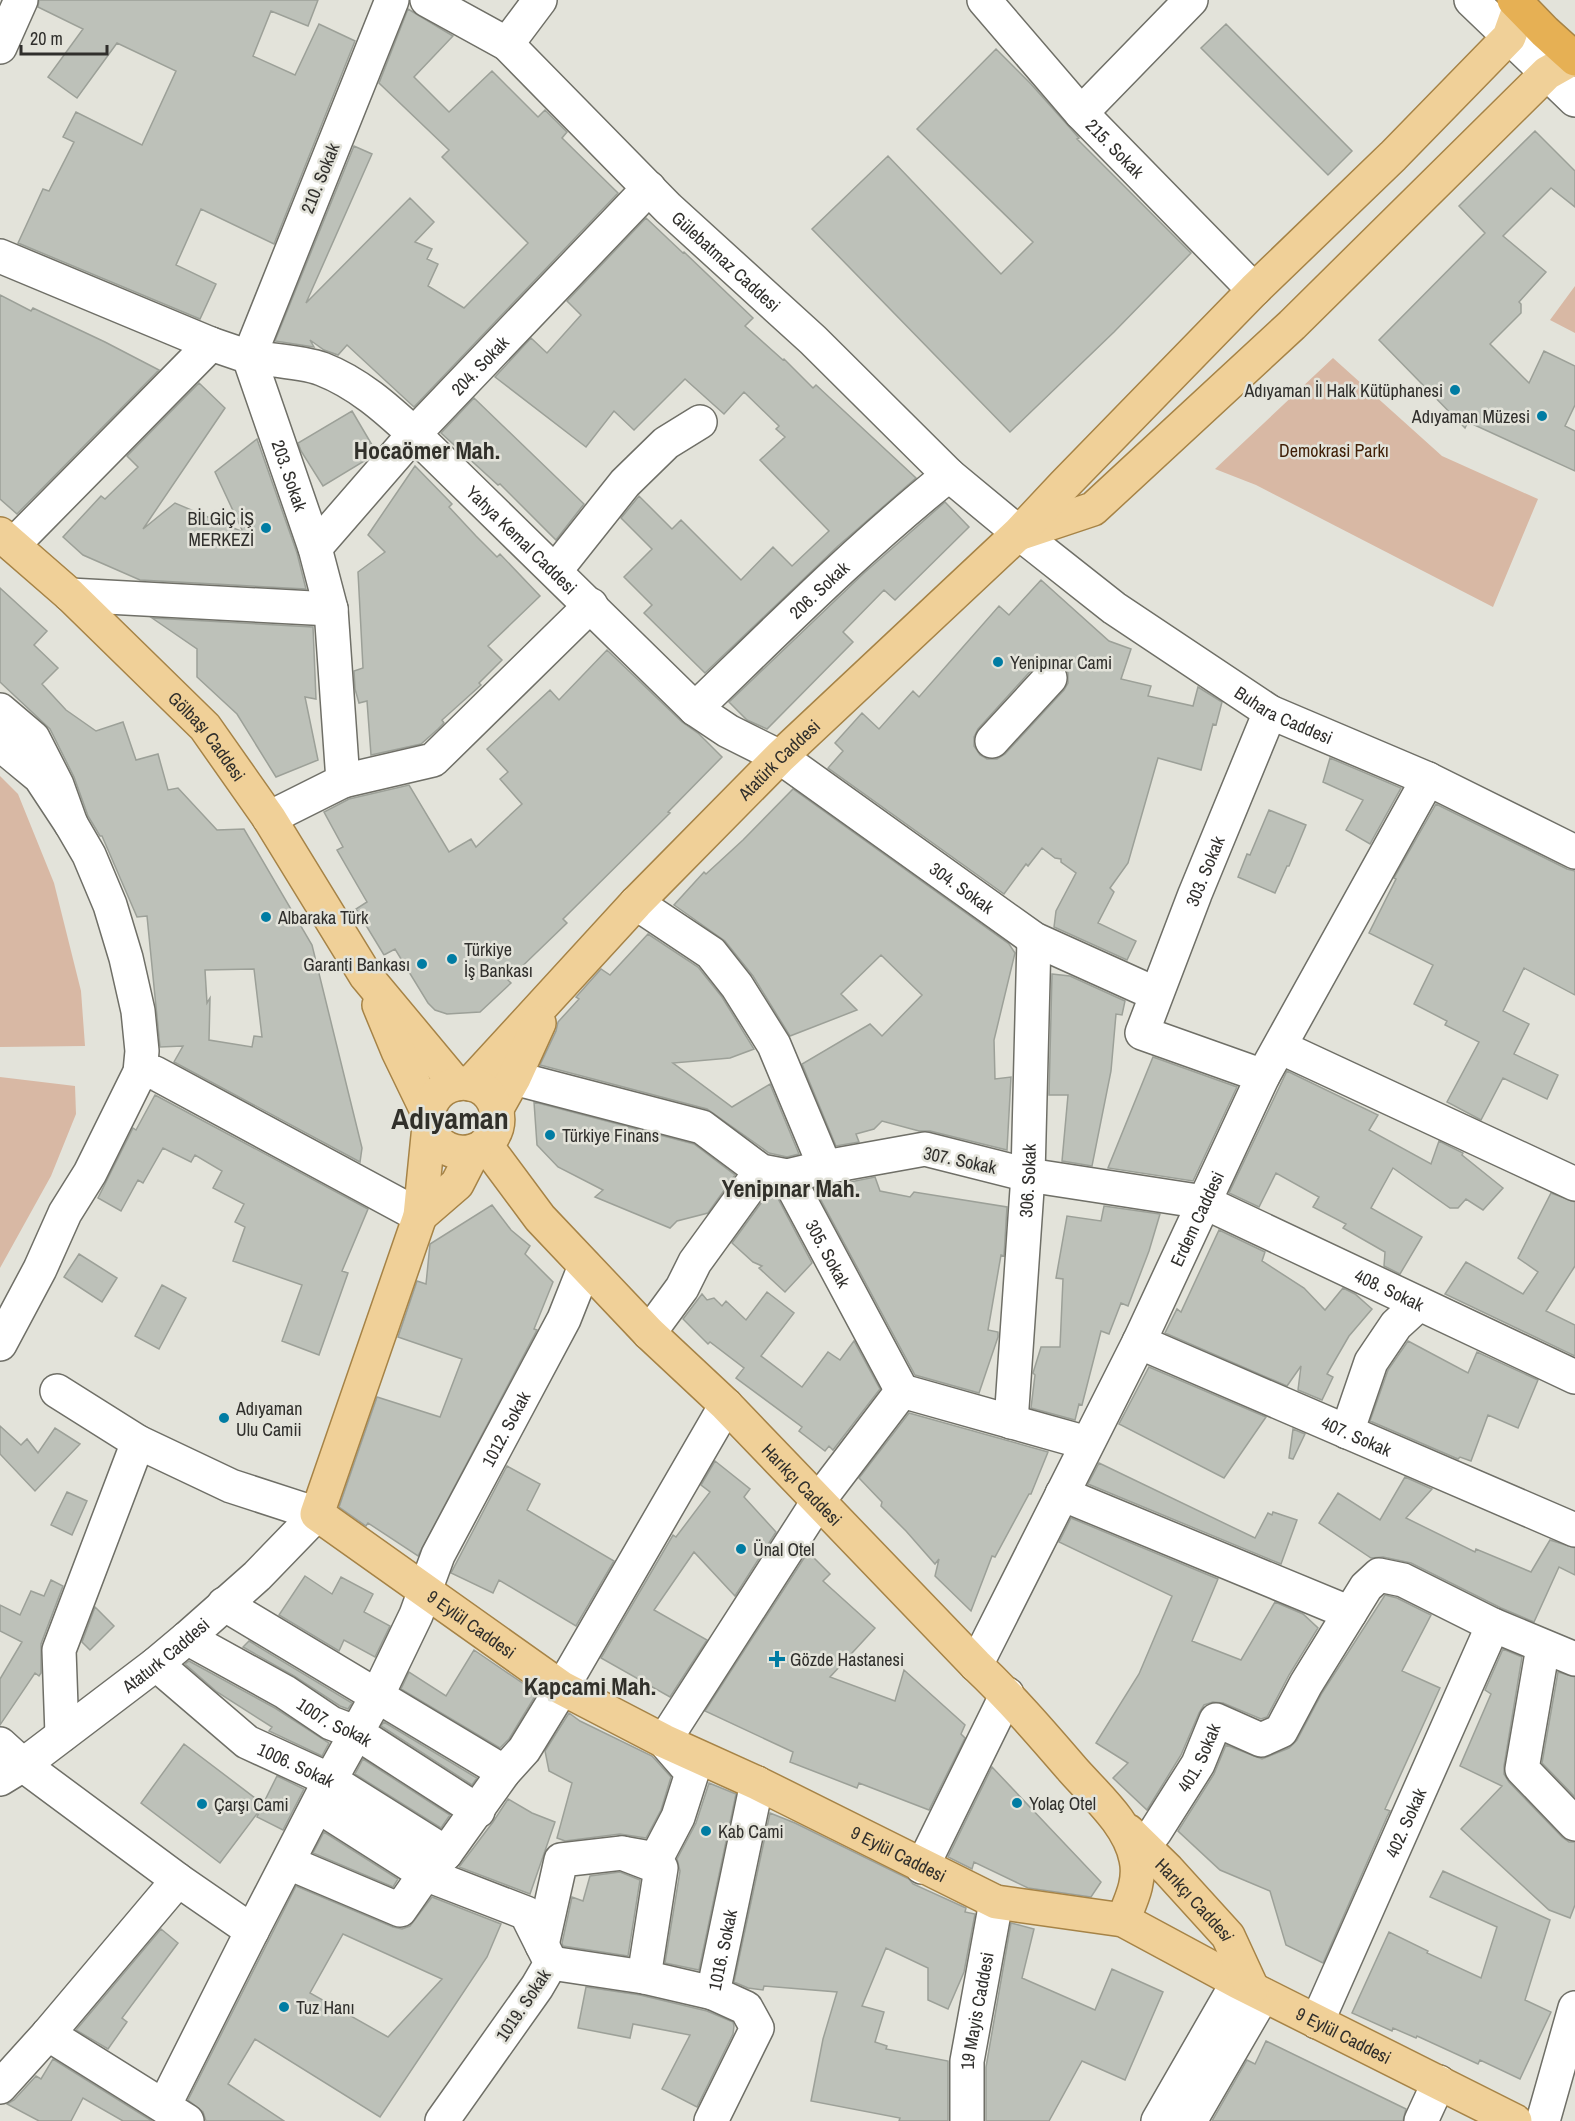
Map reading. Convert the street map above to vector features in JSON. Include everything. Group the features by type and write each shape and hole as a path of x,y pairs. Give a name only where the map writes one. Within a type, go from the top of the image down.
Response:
{"highway":[{"path":"1518,2 1568,62"}],"main road":[{"path":"1509,37 1518,2"},
{"name":"Atatürk Caddesi","path":"463,1084 551,998 636,903 780,758 1019,534 1254,290 1393,156 1509,37"},
{"path":"1019,534 1093,509 1292,325 1568,62"},
{"name":"Gölbaşı Caddesi","path":"6,539 70,595 206,727 269,818 366,976 428,1120"},
{"name":"Gölbaşı Caddesi","path":"366,976 463,1084"},
{"name":"Atatürk Caddesi","path":"496,1110 514,1078 551,998"},
{"path":"316,1514 420,1216 428,1120 435,1096 446,1088 463,1084 487,1093 496,1110 496,1129 479,1148 457,1184 420,1216"},
{"path":"428,1120 434,1138 443,1147 461,1153 479,1148"},
{"name":"Harıkçı Caddesi","path":"479,1148 540,1218 649,1333 726,1405 976,1665 1007,1694 1131,1834 1168,1870 1228,1936 1251,1988"},
{"name":"9 Eylül Caddesi","path":"316,1514 562,1689 664,1741 757,1783 996,1902 1123,1920 1317,2022 1515,2121"},
{"name":"Harıkçı Caddesi","path":"1123,1920 1138,1881 1131,1834"}],"street":[{"path":"0,47 21,0"},
{"name":"210. Sokak","path":"249,357 392,0"},
{"name":"Gülebatmaz Caddesi","path":"427,0 507,44 649,188 813,340 949,475 1019,534"},
{"path":"507,44 540,0"},
{"name":"215. Sokak","path":"984,0 1082,113 1254,290"},
{"path":"1082,113 1191,0"},
{"path":"1471,0 1509,37 1568,62 1575,100"},
{"name":"204. Sokak","path":"315,548 414,434 649,188"},
{"path":"0,255 211,344 249,357"},
{"path":"6,539 211,344"},
{"name":"Yahya Kemal Caddesi","path":"249,357 321,368 354,384 380,403 591,605 695,709 728,731 780,758"},
{"name":"203. Sokak","path":"249,357 315,548 331,609 344,781"},
{"path":"555,571 625,483 666,443 700,422"},
{"name":"206. Sokak","path":"695,709 838,571 949,475"},
{"name":"Buhara Caddesi","path":"1019,534 1114,608 1270,712 1428,779 1575,852"},
{"path":"70,595 331,609"},
{"path":"269,818 344,781 433,760 591,605"},
{"path":"992,741 1050,678"},
{"path":"0,710 33,738 57,785 71,824"},
{"name":"303. Sokak","path":"1263,1076 1142,1033 1270,712"},
{"path":"0,744 40,777 89,855 110,905 126,958 138,1011 142,1051 140,1072 90,1173 65,1213 40,1269 0,1344"},
{"name":"304. Sokak","path":"780,758 1034,939 1156,994"},
{"name":"Erdem Caddesi","path":"976,1665 1139,1342 1263,1076 1428,779"},
{"path":"636,903 711,953 737,986 774,1045 825,1167"},
{"name":"306. Sokak","path":"1011,1422 1028,1175 1034,939"},
{"path":"1280,1047 1575,1184"},
{"path":"140,1072 155,1073 420,1216"},
{"name":"305. Sokak","path":"514,1078 702,1127 774,1174 902,1390"},
{"name":"307. Sokak","path":"774,1174 925,1149 1028,1175 1204,1202"},
{"path":"649,1333 682,1288 694,1262 774,1174"},
{"name":"408. Sokak","path":"1204,1202 1575,1377"},
{"name":"1012. Sokak","path":"176,2114 252,1931 377,1696 416,1615 438,1555 564,1319 585,1266"},
{"path":"1347,1432 1371,1362 1396,1325 1419,1304"},
{"name":"407. Sokak","path":"1139,1342 1575,1530"},
{"path":"713,1993 546,1954 561,1860 622,1853 656,1859 678,1817 692,1773 664,1741 819,1500 902,1390 1088,1443"},
{"path":"57,1391 138,1442 231,1486 316,1514"},
{"path":"289,1863 400,1910 478,1811 504,1772 524,1750 562,1689 726,1405"},
{"path":"62,1735 59,1650 138,1442"},
{"path":"1062,1494 1350,1613 1366,1587 1378,1575 1403,1580 1493,1625 1575,1659"},
{"name":"Ataturk Caddesi","path":"8,1763 62,1735 156,1664 257,1576 316,1514"},
{"path":"224,1604 504,1772"},
{"name":"401. Sokak","path":"1131,1834 1155,1832 1198,1764 1216,1720 1261,1740 1281,1731 1306,1684 1350,1613"},
{"name":"402. Sokak","path":"1317,2022 1493,1625"},
{"name":"1007. Sokak","path":"187,1638 285,1692 331,1723 357,1733 478,1811"},
{"path":"1543,1647 1522,1769 1575,1824"},
{"name":"1006. Sokak","path":"156,1664 247,1742 436,1863"},
{"path":"922,1867 1007,1694"},
{"path":"8,1763 252,1931"},
{"name":"1016. Sokak","path":"711,2121 757,2028 746,2008 713,1993 757,1783"},
{"path":"622,1853 661,1868 644,1977"},
{"name":"1019. Sokak","path":"436,1863 526,1913 546,1954 537,1988 442,2121"},
{"path":"0,2087 48,2034 178,1880"},
{"name":"19 Mayis Caddesi","path":"967,2121 967,2061 996,1902"},
{"path":"1158,2121 1251,1988"},
{"path":"1191,2121 1251,1988"},
{"path":"1543,2121 1575,2008"},
{"path":"48,2034 176,2114"},
{"path":"1421,2121 1438,2082"}],"green space":[{"path":"1575,286 1575,333 1550,320"},
{"name":"Demokrasi Parkı","path":"1333,358 1442,456 1538,499 1493,607 1256,485 1215,469"},
{"path":"0,776 18,794 54,883 81,991 85,1046 0,1047"},
{"path":"0,1077 75,1086 76,1114 51,1176 0,1268"}],"building":[{"path":"39,0 318,0 308,26 271,11 253,56 295,75 319,24 355,41 274,244 201,209 176,265 216,284 200,319 18,243 43,189 49,191 74,142 63,137 76,112 142,145 176,71 117,43 77,98 48,77 83,29 38,7"},
{"path":"408,9 453,36 414,77 449,112 492,71 538,117 545,110 567,132 562,138 618,193 414,407 347,345 338,355 324,350 310,340 314,347 275,341 354,146 372,154 306,303 410,198 434,222 415,242 432,249 427,259 438,264 428,286 464,308 528,243 442,157 449,150 379,83"},
{"path":"1226,24 1352,151 1328,175 1201,48"},
{"path":"996,49 1031,84 1079,138 1077,139 1191,253 1114,332 1010,432 812,229 888,156 1001,274 1033,242 917,129"},
{"path":"1535,131 1575,171 1575,207 1551,188 1503,236 1546,272 1519,302 1521,313 1490,344 1529,383 1544,351 1575,366 1575,405 1565,426 1575,431 1575,471 1468,422 1465,428 1379,340 1485,233 1459,206"},
{"path":"646,218 753,318 745,326 784,359 813,388 816,385 916,478 838,546 705,673 644,613 652,605 624,577 652,549 621,518 639,496 672,529 681,520 741,580 773,547 792,566 829,531 760,460 785,437 776,429 779,426 744,392 724,414 685,379 634,430 614,411 586,447 495,377 531,338 547,353 581,315 567,301"},
{"path":"0,295 31,311 33,308 159,370 17,514 0,499"},
{"path":"199,383 225,408 143,529 175,503 243,532 215,472 257,439 297,553 306,589 140,580 83,555 63,537 101,496 105,499 138,467 127,456"},
{"path":"474,398 584,504 556,540 500,484 498,485 441,433"},
{"path":"352,411 375,450 366,460 323,486 298,443"},
{"path":"415,466 452,504 449,507 476,536 497,557 500,554 540,596 488,646 502,660 479,683 481,685 442,720 444,723 438,729 421,744 371,755 367,701 359,703 355,689 354,671 363,668 358,572 385,552 368,535"},
{"path":"945,502 969,527 895,600 884,590 843,632 853,642 767,729 747,720 729,702 864,573"},
{"path":"1041,580 1109,641 1131,649 1121,679 1151,686 1148,696 1193,706 1198,687 1222,702 1216,725 1213,724 1201,770 1158,758 1128,863 1110,888 1114,892 1098,923 1136,941 1127,960 1054,927 1056,911 1076,873 1061,862 1061,859 1055,858 1042,848 1028,866 1026,864 1004,894 828,768 843,751 835,743 862,713 879,729 913,691 919,697 999,606 1009,615","holes":["1044,660 1055,660 1063,665 1068,673 1068,683 1064,690 1005,754 997,759 987,759 980,755 974,746 974,737 978,729 1036,665"]},
{"path":"0,588 47,631 34,645 58,668 42,684 66,710 96,731 123,722 136,760 158,754 168,790 178,788 217,830 244,829 312,945 362,1148 360,1162 174,1062 183,1046 160,1047 147,916 137,917 102,836 88,816 74,777 50,729 0,682","holes":["254,969 262,1037 254,1036 252,1047 209,1040 210,998 207,1003 205,970"]},
{"path":"152,618 313,627 316,699 305,697 318,760 276,777 237,714 197,677 197,649"},
{"path":"607,650 722,757 668,812 670,813 563,919 567,923 508,980 511,983 480,1012 447,1014 435,1010 428,1003 395,949 384,955 356,909 367,902 337,850 343,847 324,812 349,799 409,785 449,852 471,839 476,847 522,804 500,779 508,772 487,749 550,690 559,700"},
{"path":"1330,758 1401,788 1370,844 1346,830 1363,800 1323,782"},
{"path":"793,789 1009,944 1015,953 994,1040 995,1079 1011,1077 1007,1150 882,1121 874,1129 856,1134 859,1142 836,1146 802,1064 870,1024 882,1036 922,995 881,955 841,994 857,1010 790,1036 753,976 725,941 674,905 704,872 706,874 743,840"},
{"path":"1436,804 1575,871 1575,995 1524,968 1503,1011 1529,1024 1514,1054 1558,1075 1547,1099 1503,1078 1481,1120 1447,1102 1479,1042 1445,1025 1447,1021 1414,1004 1433,965 1369,933 1396,879 1394,878"},
{"path":"1269,810 1306,825 1275,893 1238,877"},
{"path":"648,934 698,967 722,997 754,1049 730,1058 673,1063 732,1107 770,1084 799,1154 787,1157 769,1153 707,1109 540,1065 558,1022 579,999 576,997 601,969 610,975"},
{"path":"1052,974 1070,976 1125,1001 1122,1015 1116,1014 1111,1071 1092,1166 1062,1161 1068,1095 1049,1095"},
{"path":"1153,1057 1237,1087 1193,1181 1108,1168"},
{"path":"1287,1071 1378,1115 1369,1130 1431,1164 1439,1141 1463,1153 1462,1155 1503,1188 1483,1210 1466,1199 1458,1208 1450,1208 1393,1168 1371,1208 1422,1237 1400,1274 1384,1266 1385,1252 1343,1228 1346,1224 1313,1207 1319,1197 1276,1173 1259,1207 1229,1193"},
{"path":"155,1095 368,1209 342,1271 348,1273 319,1355 282,1341 302,1285 233,1261 245,1227 235,1222 244,1204 213,1188 222,1171 195,1155 191,1162 163,1148 143,1183 138,1180 121,1211 98,1198 133,1128 136,1130"},
{"path":"534,1102 694,1144 735,1175 708,1213 677,1221 670,1228 595,1197 603,1190 558,1167 537,1145"},
{"path":"875,1177 880,1191 910,1197 914,1192 1007,1207 1004,1256 1001,1255 988,1330 998,1332 998,1337 979,1393 915,1375 815,1189"},
{"path":"769,1192 775,1193 812,1263 785,1292 759,1268 762,1266 753,1262 732,1243"},
{"path":"1551,1193 1575,1202 1575,1266 1546,1311 1575,1325 1575,1356 1445,1294 1466,1262 1523,1294 1538,1272 1518,1258"},
{"path":"492,1205 511,1230 530,1246 525,1254 553,1282 534,1329 537,1330 418,1556 368,1523 366,1526 339,1507 377,1397 440,1417 462,1359 398,1337 417,1281 426,1284 430,1244"},
{"path":"1104,1206 1160,1214 1128,1306 1121,1303 1109,1334 1101,1331 1082,1405 1079,1404 1075,1420 1031,1408 1035,1375 1033,1373 1041,1347 1060,1347 1063,1279 1056,1278 1067,1216 1101,1221"},
{"path":"1219,1230 1265,1252 1262,1261 1304,1288 1325,1310 1343,1288 1355,1294 1372,1309 1349,1336 1327,1374 1333,1377 1322,1400 1298,1390 1301,1366 1287,1386 1165,1333 1177,1309 1181,1312"},
{"path":"79,1254 117,1278 102,1302 64,1277"},
{"path":"162,1285 186,1298 159,1349 135,1336"},
{"path":"767,1292 794,1313 761,1356 802,1387 828,1352 840,1360 854,1341 880,1389 833,1450 829,1446 825,1451 799,1431 802,1427 736,1378 744,1368 710,1342 708,1344 683,1319 702,1294 707,1300 714,1298 722,1306 726,1301 746,1320"},
{"path":"1408,1341 1468,1373 1477,1352 1538,1380 1518,1428 1488,1415 1471,1461 1460,1457 1458,1459 1370,1421 1388,1370"},
{"path":"1149,1367 1266,1417 1224,1478 1119,1424"},
{"path":"909,1413 1048,1452 1031,1494 995,1557 992,1556 971,1611 935,1576 939,1559 935,1564 881,1506 882,1502 859,1478"},
{"path":"0,1426 21,1445 27,1439 38,1453 55,1428 80,1444 35,1491 0,1454"},
{"path":"1293,1429 1305,1434 1293,1459 1289,1458"},
{"path":"715,1461 750,1489 744,1497 776,1532 735,1596 694,1552 654,1610 707,1640 670,1697 601,1658 673,1535 676,1537 710,1492 701,1485"},
{"path":"1099,1463 1255,1538 1268,1513 1272,1515 1273,1512 1297,1520 1281,1564 1088,1484"},
{"path":"507,1466 540,1484 527,1510 614,1561 576,1626 499,1580 493,1593 451,1573"},
{"path":"1405,1477 1432,1489 1406,1518 1475,1552 1476,1549 1531,1572 1550,1540 1575,1548 1575,1575 1559,1567 1534,1622 1411,1563 1383,1557 1371,1558 1319,1523 1338,1493 1380,1520"},
{"path":"67,1492 87,1501 72,1535 51,1525"},
{"path":"1071,1518 1218,1579 1192,1641 1241,1660 1275,1602 1303,1614 1318,1628 1267,1717 1261,1719 1223,1703 1213,1702 1204,1705 1181,1755 1147,1810 1113,1778 1128,1763 1096,1743 1139,1674 1172,1596 1059,1542"},
{"path":"808,1552 830,1574 823,1581 875,1628 830,1677 895,1701 904,1670 965,1725 961,1734 965,1738 929,1810 859,1783 857,1788 790,1762 793,1752 705,1711"},
{"path":"305,1576 332,1594 341,1577 373,1594 364,1612 390,1626 375,1657 344,1640 339,1651 279,1615"},
{"path":"51,1580 63,1586 41,1644 41,1673 39,1676 35,1673 0,1725 0,1679 22,1642 0,1631 0,1605 20,1615 31,1591 44,1596"},
{"path":"1385,1595 1397,1598 1431,1615 1402,1671 1440,1688 1385,1809 1390,1811 1323,1963 1286,1945 1270,1891 1220,1870 1178,1831 1214,1774 1226,1745 1262,1759 1289,1748 1297,1740 1322,1693"},
{"path":"95,1607 114,1626 90,1650 82,1642"},
{"path":"249,1641 352,1703 348,1709 340,1706 243,1647"},
{"path":"1503,1649 1522,1657 1504,1774 1562,1837 1569,1842 1575,1842 1575,1905 1570,1918 1549,1910 1461,1829 1502,1786 1460,1766 1491,1694 1485,1690"},
{"path":"474,1650 537,1693 509,1739 500,1748 401,1689 409,1672 446,1696"},
{"path":"189,1661 275,1708 329,1743 322,1756 269,1731 272,1727 217,1692 185,1664"},
{"path":"1558,1672 1575,1677 1575,1797 1542,1763"},
{"path":"569,1713 580,1721 652,1756 671,1777 661,1810 646,1838 620,1834 565,1841 557,1838 572,1783 549,1771 545,1751"},
{"path":"384,1722 477,1778 472,1785 381,1726"},
{"name":"Çarşı Cami","path":"184,1744 263,1804 277,1776 304,1789 283,1830 257,1817 262,1807 220,1863 141,1803"},
{"path":"363,1759 450,1815 441,1828 355,1774"},
{"path":"992,1767 1101,1882 1091,1897 1028,1888 974,1862 972,1869 948,1857"},
{"path":"709,1783 736,1794 699,1970 665,1963 680,1871 677,1859 696,1823"},
{"path":"508,1799 532,1813 555,1822 530,1894 459,1867"},
{"path":"770,1813 909,1879 913,1884 966,1908 965,1912 975,1914 964,1972 948,2009 928,2000 928,1968 886,1948 862,2006 884,2012 875,2042 887,2046 886,2049 948,2061 948,2121 899,2121 900,2118 811,2101 823,2039 837,1992 764,1986 763,1990 748,1988 734,1982"},
{"path":"324,1832 398,1879 393,1887 313,1853"},
{"path":"1443,1871 1550,1920 1525,2000 1551,2012 1520,2079 1480,2060 1478,2064 1417,2036 1416,2038 1393,2028 1392,2031 1352,2013 1389,1932 1481,1978 1497,1927 1430,1897"},
{"path":"620,1872 640,1880 628,1956 563,1946 572,1897 583,1901 590,1876"},
{"name":"Tuz Hanı","path":"296,1886 402,1929 410,1926 432,1897 501,1924 487,1957 380,2117 255,2039 228,2084 284,2121 206,2121 203,2112 188,2100","holes":["343,1934 442,1979 388,2037 310,1993"]},
{"path":"1011,1923 1034,1929 1022,1978 1095,2010 1112,1969 1163,1992 1125,2080 1082,2061 1049,2121 986,2121 986,2067"},
{"path":"161,1929 178,1943 122,2018 127,2022 108,2049 76,2030"},
{"path":"586,1987 640,1995 707,2011 733,2022 733,2034 697,2107 662,2089 690,2035 633,2024 630,2038 578,2028"},
{"path":"1266,2041 1406,2109 1403,2121 1212,2121 1247,2060 1255,2064"},
{"path":"53,2059 152,2121 123,2121 83,2098 71,2121 39,2121 7,2104 14,2100 36,2076 41,2079"}],"place":[{"name":"Adıyaman İl Halk Kütüphanesi","path":"1455,390"},
{"name":"Adıyaman Müzesi","path":"1542,416"},
{"name":"BİLGİÇ İŞ MERKEZİ","path":"266,528"},
{"name":"Yenipınar Cami","path":"998,662"},
{"name":"Albaraka Türk","path":"266,917"},
{"name":"Türkiye İş Bankası","path":"452,959"},
{"name":"Garanti Bankası","path":"422,964"},
{"name":"Türkiye Finans","path":"550,1135"},
{"name":"Adıyaman Ulu Camii","path":"224,1418"},
{"name":"Ünal Otel","path":"741,1549"},
{"name":"Gözde Hastanesi","path":"777,1659"},
{"name":"Yolaç Otel","path":"1017,1803"},
{"name":"Çarşı Cami","path":"202,1804"},
{"name":"Kab Cami","path":"706,1831"},
{"name":"Tuz Hanı","path":"284,2007"}],"district":[{"name":"Hocaömer Mah.","path":"427,450"},
{"name":"Adıyaman","path":"450,1118"},
{"name":"Yenipınar Mah.","path":"791,1188"},
{"name":"Kapcami Mah.","path":"590,1686"}]}
